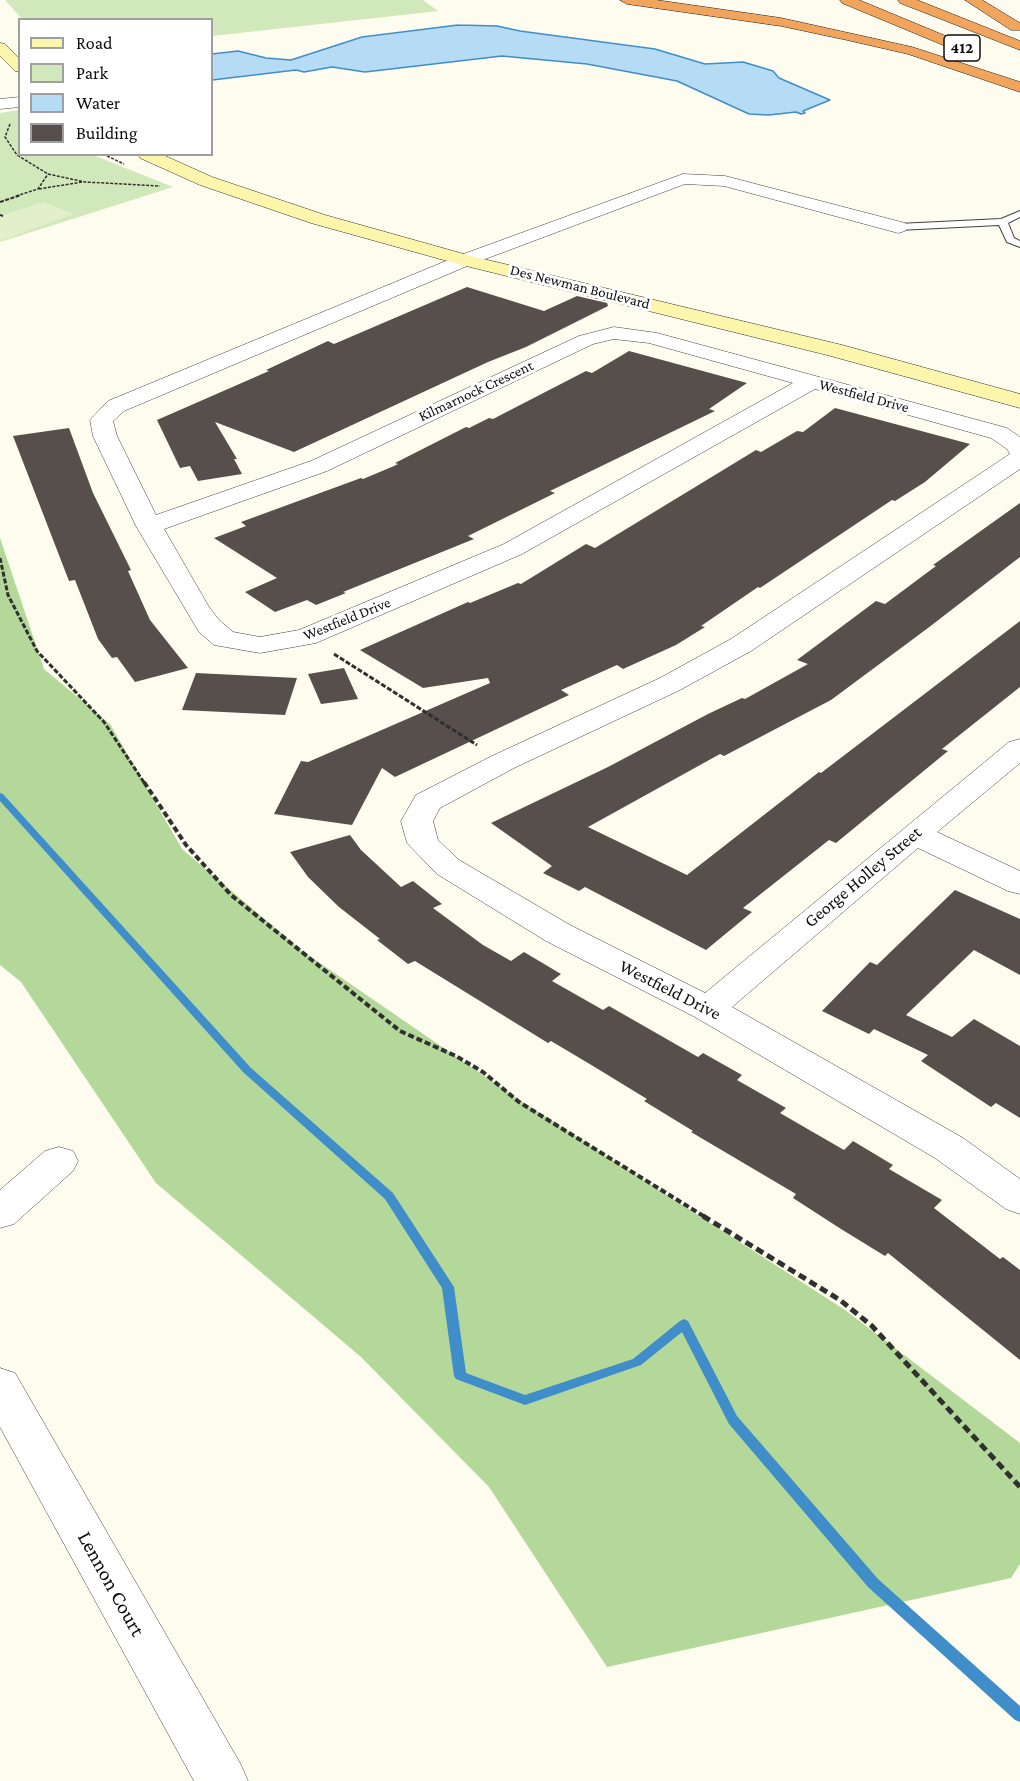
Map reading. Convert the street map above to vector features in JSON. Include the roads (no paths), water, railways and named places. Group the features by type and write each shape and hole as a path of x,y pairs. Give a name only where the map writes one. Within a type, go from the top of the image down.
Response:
{"highway":[{"path":"627,0 781,22 847,36 912,51 1020,87"},
{"name":"412","path":"847,0 957,46"},
{"name":"412","path":"905,0 1020,46"},
{"path":"972,0 1020,29"}],"street":[{"path":"0,47 18,66"},
{"path":"0,104 18,102"},
{"name":"Des Newman Boulevard","path":"150,156 206,181 318,219 465,260 834,350 1020,401"},
{"path":"465,260 683,178 725,182 898,227"},
{"name":"Westfield Drive","path":"465,260 109,411 101,420 105,436 149,526 196,607 209,626 224,639 260,645 306,637 513,549 812,382 999,433 1015,444 1020,451"},
{"name":"Kilmarnock Crescent","path":"149,526 319,466 586,339 614,333 650,337 812,382"},
{"name":"Westfield Drive","path":"1020,458 741,645 670,684 503,762 427,802 417,821 423,843 448,867 558,933 708,1008 949,1148 1020,1199"},
{"name":"George Holley Street","path":"708,1008 1020,748"},
{"path":"915,834 1020,884"},
{"path":"0,1213 59,1161"},
{"name":"Lennon Court","path":"0,1386 222,1781"}],"lane":[{"path":"898,227 1003,222 1020,214"},
{"path":"1003,222 1010,240 1020,244"}],"water":[{"path":"458,25 497,26 655,49 705,64 743,62 773,71 779,78 830,100 803,111 805,113 801,114 796,112 769,115 749,114 677,81 587,64 502,56 365,72 332,67 304,72 296,70 213,80 213,54 238,51 266,58 291,60 362,37"}],"waterway":[{"path":"0,796 247,1070 389,1196 448,1287 460,1376 525,1400 637,1362 684,1324 733,1420 873,1583 1020,1715"}]}
